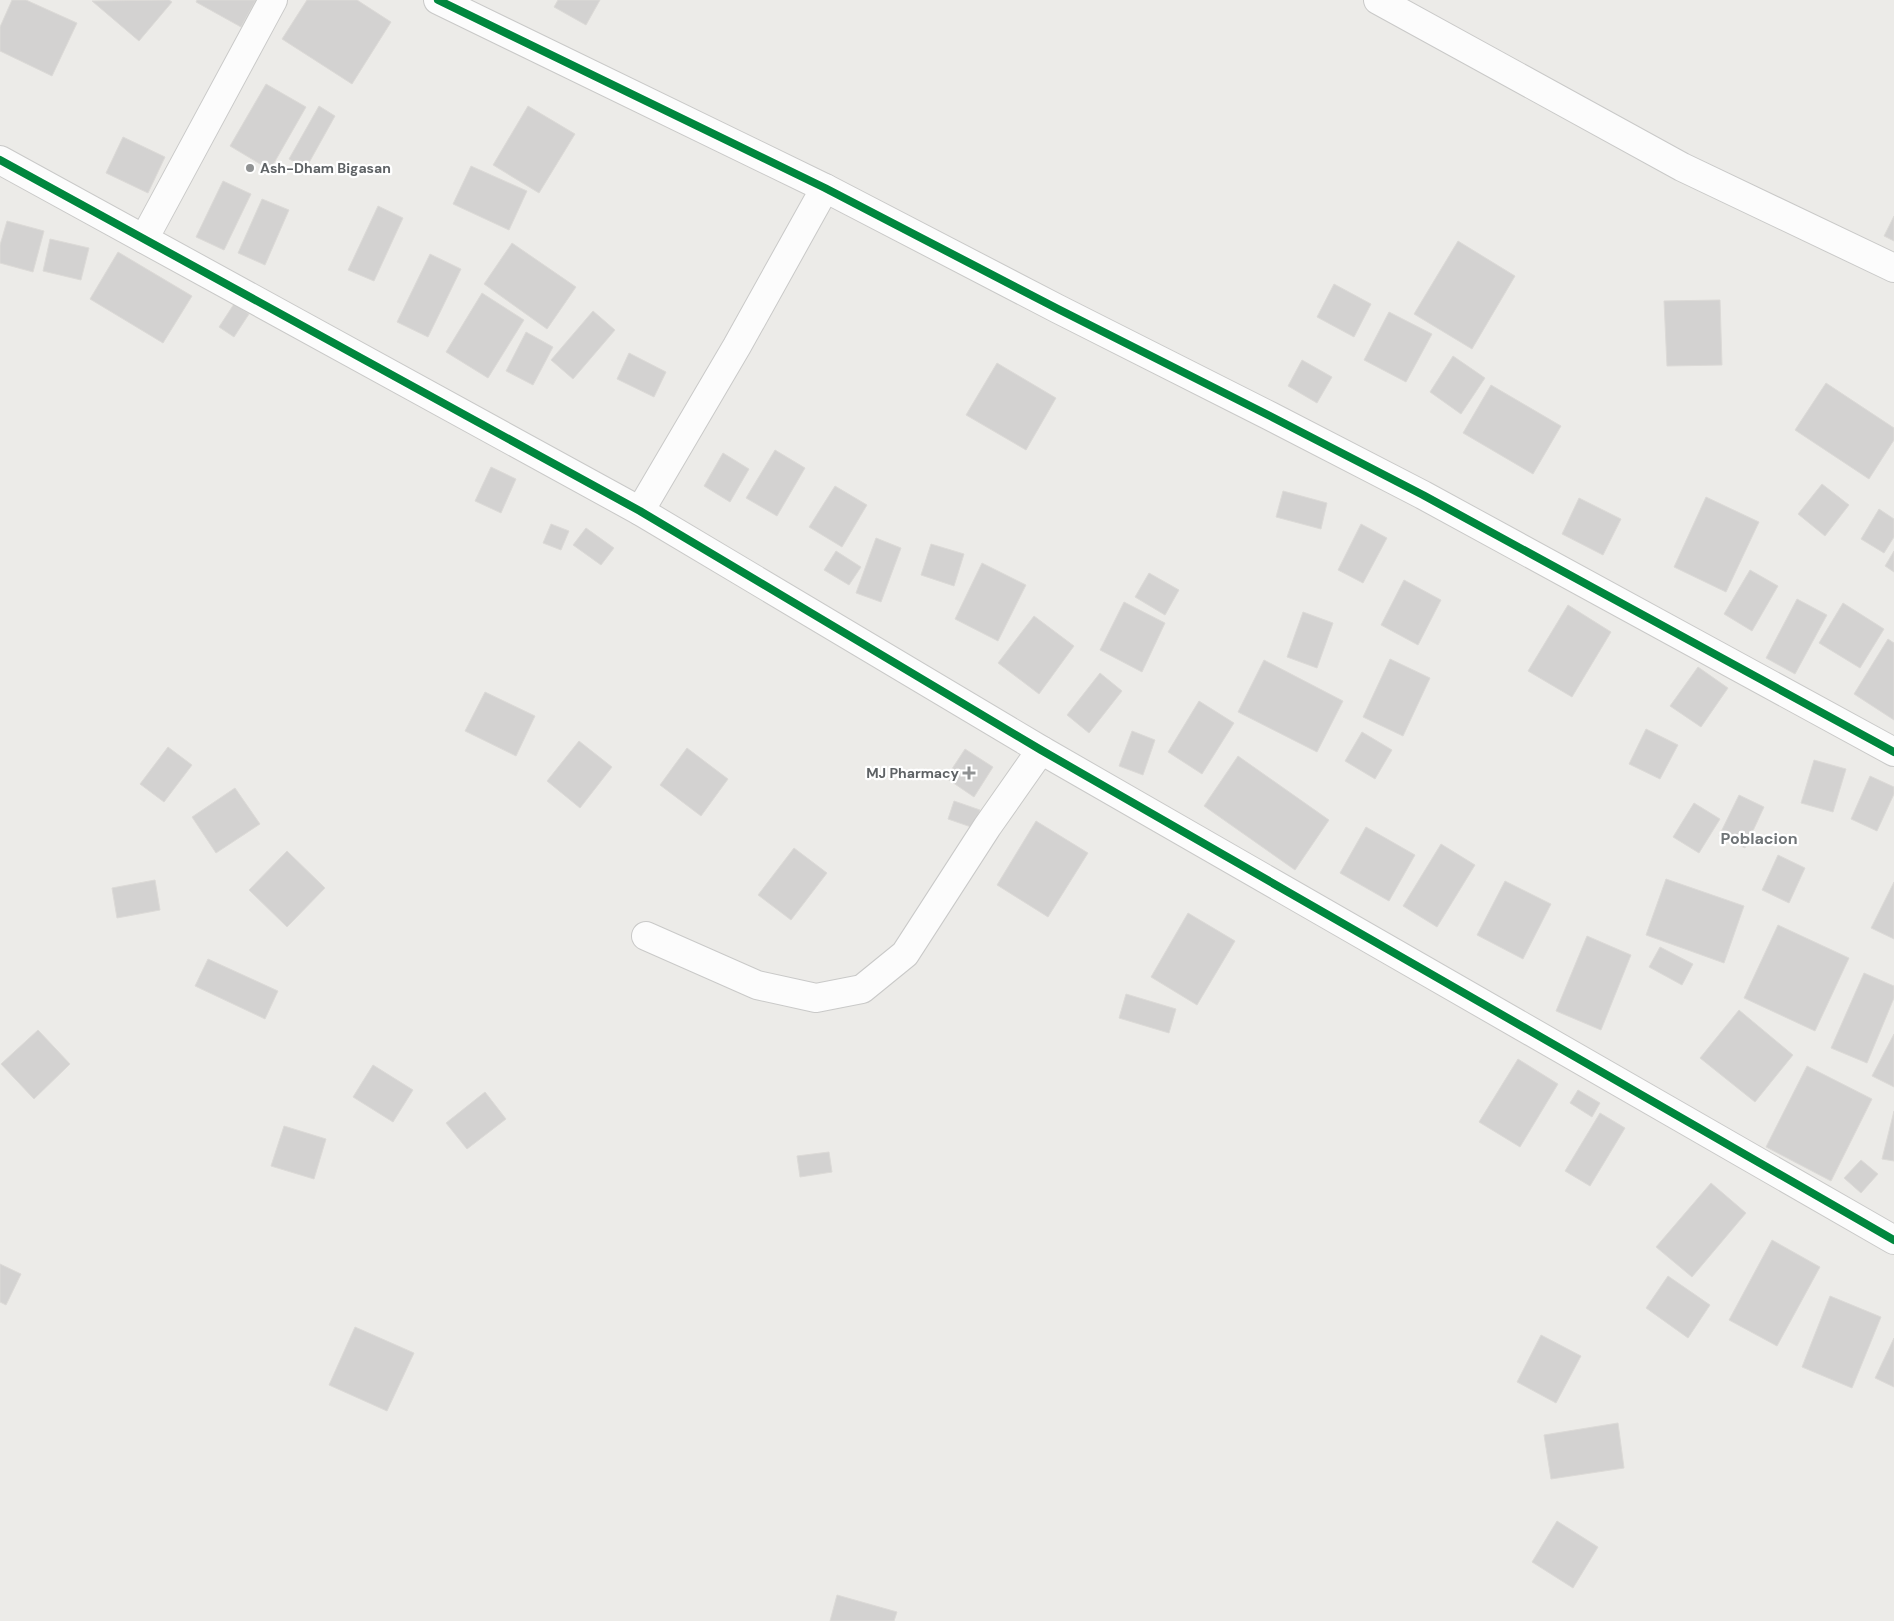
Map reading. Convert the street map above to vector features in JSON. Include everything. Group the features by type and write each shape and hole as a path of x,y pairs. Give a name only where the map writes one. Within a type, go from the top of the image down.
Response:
{"street":[{"path":"144,239 274,0"},
{"path":"438,0 826,188 1415,491 1894,752"},
{"path":"1378,0 1682,167 1894,268"},
{"path":"0,160 640,511 1041,750 1894,1240"},
{"path":"640,511 737,346 826,188"},
{"path":"646,936 758,985 816,998 862,989 904,954 987,827 1041,750"}],"building":[{"path":"12,0 26,0 77,23 52,76 0,51 0,27"},
{"path":"169,0 172,2 139,41 92,1"},
{"path":"197,0 256,0 241,27 196,2"},
{"path":"307,0 357,0 391,22 352,84 282,39"},
{"path":"558,0 600,0 586,25 554,7"},
{"path":"266,84 306,107 270,170 230,146"},
{"path":"319,106 335,116 306,168 289,159"},
{"path":"528,106 575,134 539,193 493,165"},
{"path":"123,137 165,157 148,193 106,173"},
{"path":"471,166 527,191 509,230 453,204"},
{"path":"223,181 251,194 224,250 196,237"},
{"path":"262,199 289,210 265,265 238,253"},
{"path":"378,206 403,218 374,281 348,270"},
{"path":"1894,216 1894,241 1884,236"},
{"path":"7,221 44,231 33,272 0,263 0,245"},
{"path":"50,239 89,248 81,280 43,271"},
{"path":"1458,241 1515,276 1472,349 1414,314"},
{"path":"512,243 576,287 547,329 484,284"},
{"path":"118,252 192,296 163,343 90,299"},
{"path":"430,254 461,269 428,337 397,322"},
{"path":"1334,284 1371,304 1354,337 1317,317"},
{"path":"482,293 524,320 488,378 446,352"},
{"path":"1720,300 1722,365 1667,366 1664,301"},
{"path":"234,304 249,314 234,337 219,327"},
{"path":"593,311 615,330 573,379 551,360"},
{"path":"1389,312 1432,334 1406,382 1364,360"},
{"path":"526,332 553,347 533,385 506,371"},
{"path":"629,353 666,372 654,397 617,379"},
{"path":"1453,356 1485,378 1461,414 1430,392"},
{"path":"1302,360 1332,377 1317,403 1288,386"},
{"path":"997,363 1056,398 1026,450 966,415"},
{"path":"1826,383 1894,428 1894,440 1869,479 1795,430"},
{"path":"1491,385 1561,426 1533,474 1463,433"},
{"path":"775,450 805,468 777,516 746,498"},
{"path":"723,453 749,469 730,502 704,486"},
{"path":"491,467 516,479 501,513 475,501"},
{"path":"1822,484 1849,505 1825,536 1798,514"},
{"path":"835,486 867,505 842,547 809,527"},
{"path":"1283,491 1327,503 1321,529 1276,517"},
{"path":"1706,497 1759,522 1726,592 1674,567"},
{"path":"1579,498 1621,519 1603,555 1562,534"},
{"path":"1879,509 1894,519 1894,537 1884,553 1861,539"},
{"path":"551,524 569,531 561,550 543,543"},
{"path":"1361,524 1387,538 1363,583 1338,570"},
{"path":"586,528 614,548 601,565 573,545"},
{"path":"876,538 901,548 881,602 856,593"},
{"path":"931,544 964,554 954,586 921,575"},
{"path":"836,551 861,567 849,585 824,570"},
{"path":"1894,551 1894,572 1885,566"},
{"path":"982,563 1026,585 998,641 955,619"},
{"path":"1750,570 1778,586 1752,631 1724,614"},
{"path":"1149,573 1179,590 1165,615 1135,597"},
{"path":"1404,580 1441,600 1418,645 1381,625"},
{"path":"1797,599 1827,615 1795,674 1766,658"},
{"path":"1124,602 1165,623 1142,672 1100,650"},
{"path":"1843,603 1884,629 1860,668 1819,643"},
{"path":"1568,605 1611,632 1572,697 1528,671"},
{"path":"1303,612 1333,623 1317,668 1287,657"},
{"path":"1034,616 1074,646 1039,694 998,663"},
{"path":"1888,639 1894,643 1894,720 1854,694"},
{"path":"1390,659 1430,678 1403,736 1363,717"},
{"path":"1264,660 1343,701 1317,752 1238,712"},
{"path":"1698,667 1728,688 1701,727 1670,706"},
{"path":"1100,673 1122,691 1089,733 1067,715"},
{"path":"485,692 535,716 516,756 465,731"},
{"path":"1199,701 1234,723 1202,774 1168,752"},
{"path":"1646,729 1678,745 1660,779 1629,764"},
{"path":"1132,731 1155,740 1143,775 1119,766"},
{"path":"1362,732 1392,750 1375,779 1345,761"},
{"path":"579,741 612,767 580,808 547,781"},
{"path":"168,747 192,765 164,802 140,784"},
{"path":"687,748 728,779 701,816 660,785"},
{"name":"MJ Pharmacy","path":"965,749 993,767 974,797 946,778"},
{"path":"1238,756 1329,820 1295,870 1204,806"},
{"path":"1814,760 1846,769 1833,812 1801,803"},
{"path":"1870,776 1894,787 1894,794 1877,831 1851,819"},
{"path":"235,788 260,824 216,853 192,817"},
{"path":"1739,795 1764,807 1745,848 1719,836"},
{"path":"954,801 980,810 974,828 948,819"},
{"path":"1694,803 1720,819 1699,853 1673,837"},
{"path":"1036,821 1088,853 1048,917 997,885"},
{"path":"1366,827 1415,855 1389,901 1340,873"},
{"path":"1441,844 1475,865 1437,927 1403,906"},
{"path":"794,848 827,873 791,920 758,895"},
{"path":"287,851 325,888 287,927 249,890"},
{"path":"1778,855 1805,868 1789,903 1762,890"},
{"path":"1666,879 1744,906 1724,963 1646,935"},
{"path":"155,880 160,910 117,918 112,888"},
{"path":"1505,881 1551,904 1523,959 1477,935"},
{"path":"1894,882 1894,939 1871,928"},
{"path":"1188,913 1235,941 1197,1005 1151,977"},
{"path":"1778,925 1849,958 1815,1031 1744,998"},
{"path":"1587,936 1631,955 1601,1030 1556,1011"},
{"path":"1660,947 1693,964 1682,985 1649,967"},
{"path":"208,959 278,991 265,1019 195,986"},
{"path":"1864,973 1894,986 1894,998 1867,1063 1831,1048"},
{"path":"1126,994 1176,1009 1169,1033 1119,1018"},
{"path":"1739,1010 1793,1055 1755,1102 1700,1058"},
{"path":"38,1030 70,1064 34,1099 1,1064"},
{"path":"1894,1034 1894,1087 1872,1076"},
{"path":"1518,1059 1558,1084 1520,1147 1479,1122"},
{"path":"373,1065 413,1090 393,1122 353,1097"},
{"path":"1807,1066 1872,1099 1831,1181 1766,1147"},
{"path":"1578,1090 1600,1103 1592,1117 1570,1103"},
{"path":"485,1092 506,1119 467,1149 446,1123"},
{"path":"1894,1111 1894,1161 1882,1159"},
{"path":"1600,1113 1625,1128 1590,1186 1565,1171"},
{"path":"284,1126 326,1139 314,1179 271,1166"},
{"path":"829,1152 832,1172 800,1177 797,1156"},
{"path":"1861,1160 1878,1174 1861,1193 1844,1178"},
{"path":"1711,1183 1746,1213 1692,1277 1656,1247"},
{"path":"1772,1240 1820,1267 1777,1346 1729,1320"},
{"path":"0,1264 21,1274 6,1305 0,1302"},
{"path":"1668,1276 1710,1305 1688,1338 1646,1308"},
{"path":"1830,1296 1881,1317 1852,1388 1802,1367"},
{"path":"355,1327 414,1353 387,1411 329,1385"},
{"path":"1541,1335 1581,1356 1556,1403 1517,1382"},
{"path":"1894,1338 1894,1387 1875,1378"},
{"path":"1618,1423 1624,1468 1551,1479 1544,1435"},
{"path":"1557,1521 1598,1547 1573,1588 1532,1562"},
{"path":"837,1595 897,1612 894,1621 830,1621"}],"cycle path":[{"path":"438,0 825,188 1423,495 1894,752"},
{"path":"0,160 640,511 1041,750 1894,1240"}],"place":[{"name":"Ash-Dham Bigasan","path":"250,168"},
{"name":"MJ Pharmacy","path":"969,773"}],"district":[{"name":"Poblacion","path":"1759,838"}]}
